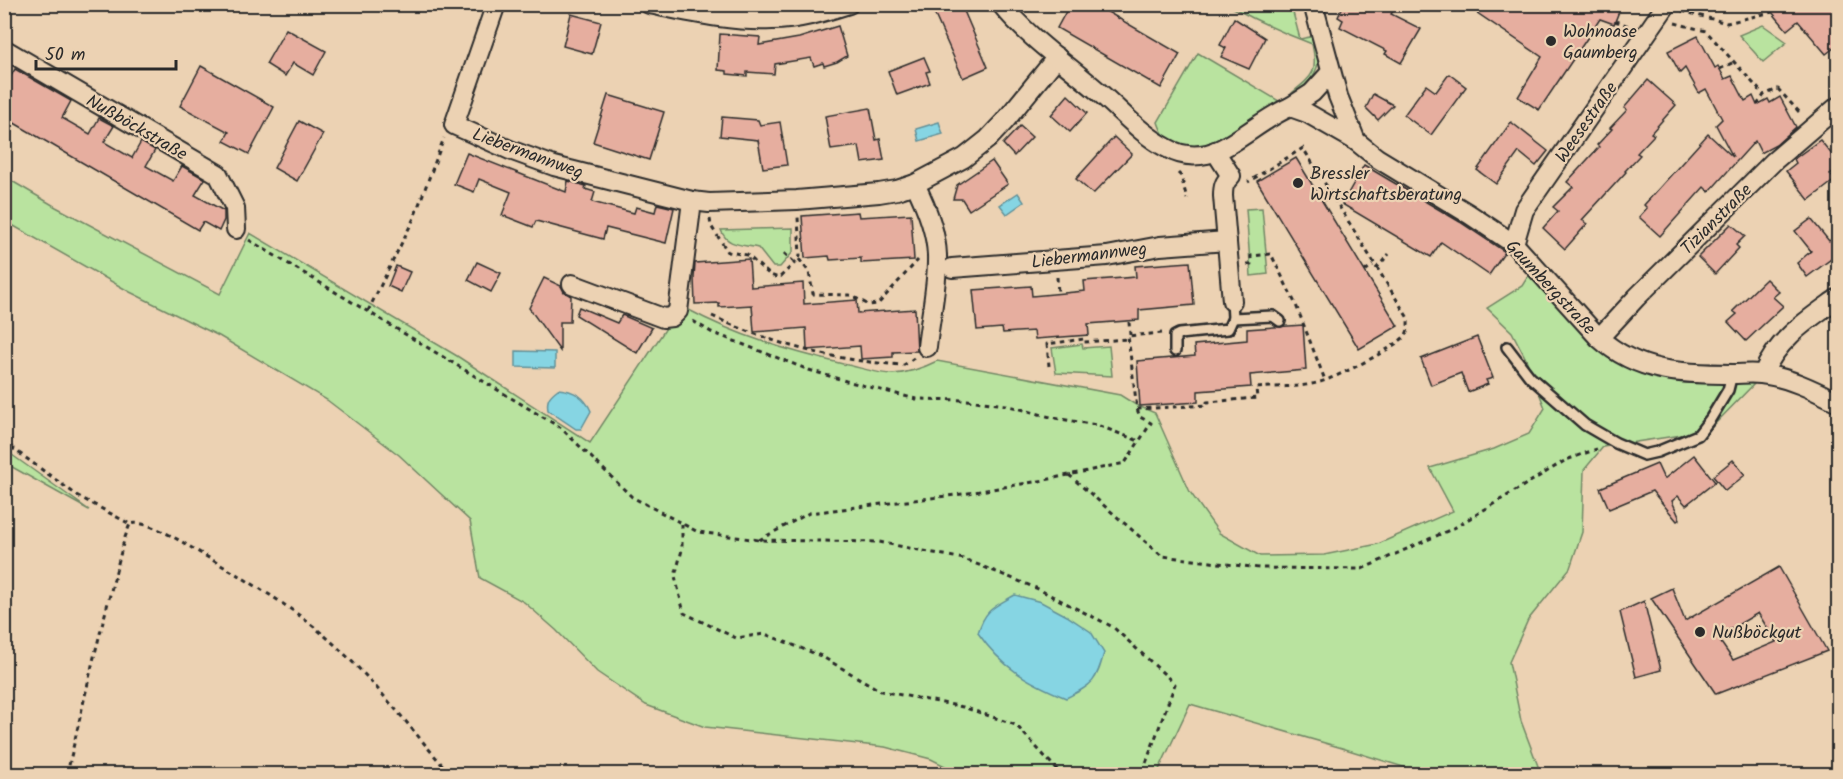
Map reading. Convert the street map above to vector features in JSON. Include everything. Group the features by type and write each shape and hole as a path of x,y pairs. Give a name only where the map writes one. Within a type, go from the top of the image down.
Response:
{"street":[{"name":"Liebermannweg","path":"496,4 454,125 510,150 554,166 700,202 797,200 897,190 915,184 964,158 988,139 1057,57"},
{"path":"649,4 728,17 769,20 814,15 849,4"},
{"path":"1001,4 1057,57 1165,147 1184,155 1206,154 1215,151 1274,113 1290,107 1312,93 1330,72"},
{"name":"Gaumbergstraße","path":"1313,4 1330,72 1356,141 1377,158 1514,244 1599,338 1627,358 1651,367 1732,374 1763,374 1790,380 1839,402"},
{"name":"Weesestraße","path":"1514,244 1524,210 1664,10"},
{"name":"Nußböckstraße","path":"4,50 218,174 235,208 236,230"},
{"name":"Tizianstraße","path":"1599,338 1637,297 1774,161 1839,106"},
{"path":"1290,107 1307,113 1356,141"},
{"path":"1215,151 1231,176 1223,187 1233,310"},
{"path":"915,184 925,204 937,255 927,347"},
{"path":"572,284 663,318 672,317 678,311 700,202"},
{"name":"Liebermannweg","path":"952,268 1107,256 1160,246 1227,242"},
{"path":"1763,374 1776,348 1792,333 1839,298"}],"lane":[{"path":"1175,351 1175,336 1228,329 1233,310 1274,316 1280,321"},
{"path":"1507,347 1530,376 1585,425 1616,443 1644,454 1657,452 1698,435 1712,418 1728,390 1732,374"}],"path":[{"path":"1664,10 1727,22 1772,12"},
{"path":"1664,10 1706,31 1764,95"},
{"path":"1720,69 1734,62"},
{"path":"1757,105 1764,95 1778,89 1808,121"},
{"path":"368,311 414,218 447,132 454,125"},
{"path":"1137,409 1208,405 1207,402 1257,398 1256,388 1319,383 1341,375 1406,336 1409,327 1408,318 1376,270 1303,148 1247,183"},
{"path":"1181,176 1187,199"},
{"path":"1322,201 1332,196"},
{"path":"700,202 711,226 728,252 747,255 774,278 783,275 798,259 800,250 797,200"},
{"path":"236,230 252,243 561,428 632,497 698,532 759,540 879,542 964,560 1036,588 1113,627 1175,684 1142,774"},
{"path":"784,254 795,263"},
{"path":"798,259 809,272 813,294 850,295 865,304 875,305 918,261 920,254 937,255"},
{"path":"1244,255 1245,264 1251,264 1251,256 1271,254 1296,304 1325,380"},
{"path":"1376,270 1389,254"},
{"path":"1365,271 1373,265"},
{"path":"678,311 711,332 809,370 846,381 916,399 967,400 1006,405 1054,418 1097,426 1139,441"},
{"path":"712,316 751,334 800,350 864,363 904,365 927,347"},
{"path":"759,540 809,513 963,494 1125,463 1151,423 1140,417 1137,409 1129,322"},
{"path":"1049,366 1047,344 1170,333 1175,336"},
{"path":"4,442 78,496 130,524 136,522 143,524 179,540 252,584 312,626 354,664 450,774"},
{"path":"1070,475 1162,556 1259,568 1362,569 1454,528 1566,460 1616,443"},
{"path":"67,774 93,661 130,524"},
{"path":"682,524 682,550 675,576 684,613 736,638 765,634 821,656 881,691 963,707 1016,725 1061,774"}],"green space":[{"path":"699,5 816,5 771,12"},
{"path":"1228,5 1291,5 1300,39 1315,36 1318,54 1315,73 1298,92 1293,92 1313,72 1315,60 1312,44 1290,35 1269,26"},
{"path":"1763,25 1787,42 1763,62 1739,35"},
{"path":"1198,53 1279,101 1245,126 1219,140 1192,146 1171,141 1163,133 1158,122"},
{"path":"5,177 56,207 220,294 250,233 457,356 590,443 668,325 687,309 764,342 874,372 905,373 937,361 1120,395 1155,413 1190,492 1219,533 1260,556 1324,555 1378,544 1453,511 1430,468 1494,449 1529,434 1545,408 1526,359 1512,332 1487,308 1522,286 1532,270 1593,338 1661,372 1754,384 1708,431 1603,447 1584,470 1582,532 1570,568 1528,620 1509,662 1521,721 1541,774 1426,774 1190,704 1157,774 961,774 931,759 885,747 705,727 646,705 597,672 556,630 524,602 480,578 470,521 399,455 327,400 219,336 130,292 5,221"},
{"path":"1262,208 1268,274 1251,276 1246,209"},
{"path":"793,228 793,252 780,267 773,267 758,248 731,242 721,230"},
{"path":"1082,344 1083,348 1109,346 1112,376 1056,373 1052,348"},
{"path":"5,450 89,510 5,463"}],"water":[{"path":"939,122 943,134 919,141 916,129"},
{"path":"1018,193 1024,202 1007,214 1000,205"},
{"path":"516,351 555,352 555,368 516,367"},
{"path":"558,389 578,395 591,411 581,429 576,429 548,410 549,398"},
{"path":"1015,595 1041,602 1091,632 1104,653 1096,676 1083,689 1066,698 1028,680 1006,665 978,633 987,614"}],"building":[{"path":"930,4 961,4 988,67 963,78"},
{"path":"1070,4 1094,4 1180,54 1161,88 1057,28"},
{"path":"1344,4 1380,4 1393,11 1391,14 1421,29 1401,63 1385,54 1387,51 1340,27 1343,20 1338,17"},
{"name":"Wohnoase Gaumberg","path":"1464,4 1622,4 1614,24 1600,19 1539,110 1518,97 1542,57"},
{"path":"1782,4 1839,4 1839,44 1826,54 1798,21 1787,30 1772,12"},
{"path":"571,14 601,22 592,54 563,46"},
{"path":"1234,18 1265,38 1249,69 1221,57 1226,48 1220,45"},
{"path":"838,26 847,56 837,62 814,66 811,58 775,64 774,74 747,72 747,76 727,74 727,71 718,70 720,34 760,37 759,45 799,38"},
{"path":"286,29 326,51 313,75 293,63 285,76 266,64"},
{"path":"1698,36 1715,68 1718,66 1725,79 1732,76 1745,101 1753,96 1757,105 1768,99 1770,103 1780,97 1796,127 1776,145 1761,153 1755,141 1709,192 1704,187 1660,236 1639,217 1647,208 1644,205 1708,134 1733,157 1716,125 1722,119 1706,89 1699,93 1685,68 1680,73 1668,51"},
{"path":"924,57 930,71 926,72 930,83 897,95 888,71"},
{"path":"201,66 274,107 249,154 224,141 229,132 180,106"},
{"path":"15,69 71,101 62,118 90,134 99,118 114,126 104,142 132,158 141,142 155,150 146,166 173,181 182,166 205,179 195,195 224,211 224,220 219,231 203,222 198,230 4,117 4,87"},
{"path":"1449,74 1466,87 1431,135 1404,115 1426,85 1436,92"},
{"path":"1648,80 1676,105 1651,133 1654,135 1637,153 1640,155 1582,220 1587,224 1565,249 1543,228 1558,211 1553,207 1573,187 1567,182 1599,147 1597,145 1627,110 1624,108"},
{"path":"1373,94 1393,105 1378,120 1366,108"},
{"path":"608,95 664,112 649,160 593,142"},
{"path":"1068,95 1087,113 1070,132 1051,115"},
{"path":"870,108 876,140 880,139 884,160 862,163 859,146 831,150 825,116"},
{"path":"722,117 758,120 760,125 780,122 787,165 763,168 758,140 720,136"},
{"path":"299,121 323,134 297,181 274,168"},
{"path":"1511,122 1548,151 1536,166 1519,152 1496,184 1477,170"},
{"path":"1020,126 1032,137 1014,156 1003,144"},
{"path":"1114,137 1132,154 1093,194 1076,179"},
{"path":"1820,140 1839,163 1839,168 1830,174 1835,180 1809,200 1786,171 1796,163 1794,159"},
{"path":"467,153 566,192 568,181 586,186 585,189 595,192 592,202 634,213 636,207 655,212 657,204 674,208 666,243 606,228 603,239 536,221 533,227 502,215 511,192 479,179 474,192 454,184"},
{"path":"1296,158 1398,326 1359,349 1257,181"},
{"path":"992,161 1008,184 969,210 962,199 953,199 957,185"},
{"path":"1364,165 1460,222 1505,252 1489,275 1441,242 1431,257 1342,204"},
{"path":"858,212 859,217 911,214 914,260 861,263 861,258 830,260 829,256 805,258 802,216"},
{"path":"1811,219 1829,241 1839,234 1839,253 1807,277 1797,263 1811,251 1795,231"},
{"path":"1731,224 1745,236 1736,245 1739,248 1715,274 1698,257"},
{"path":"749,259 751,287 803,283 804,304 857,300 858,313 915,309 917,351 893,352 893,357 861,359 860,346 807,350 806,328 754,332 752,305 719,307 719,303 695,304 695,263"},
{"path":"477,262 501,273 491,292 468,280"},
{"path":"1190,262 1194,305 1139,310 1139,320 1088,324 1089,335 1035,339 1034,331 1003,333 1002,328 977,330 973,290 1031,286 1032,296 1085,291 1084,281 1136,277 1135,266"},
{"path":"396,266 410,272 401,292 388,286"},
{"path":"544,278 561,286 564,292 571,296 570,322 560,322 560,351 529,308"},
{"path":"1766,279 1779,292 1773,297 1783,306 1746,341 1728,322 1737,314 1733,311"},
{"path":"579,307 617,323 622,315 652,328 637,353 576,315"},
{"path":"1303,325 1306,370 1250,375 1251,387 1198,391 1198,402 1140,406 1137,361 1195,356 1194,345 1247,340 1247,329"},
{"path":"1477,337 1493,378 1486,380 1488,384 1468,392 1461,373 1431,385 1421,359"},
{"path":"1694,455 1715,482 1686,505 1678,496 1672,501 1680,519 1677,521 1652,491 1609,509 1600,488 1657,464 1664,479"},
{"path":"1733,460 1745,475 1725,491 1713,476"},
{"name":"Nußböckgut","path":"1779,567 1827,651 1716,694 1651,598 1672,588 1685,621","holes":["1758,613 1776,642 1733,660 1717,637"]},
{"path":"1644,601 1661,670 1636,677 1620,612"}],"place":[{"name":"Wohnoase Gaumberg","path":"1551,41"},
{"name":"Bressler Wirtschaftsberatung","path":"1298,183"},
{"name":"Nußböckgut","path":"1700,632"}]}
